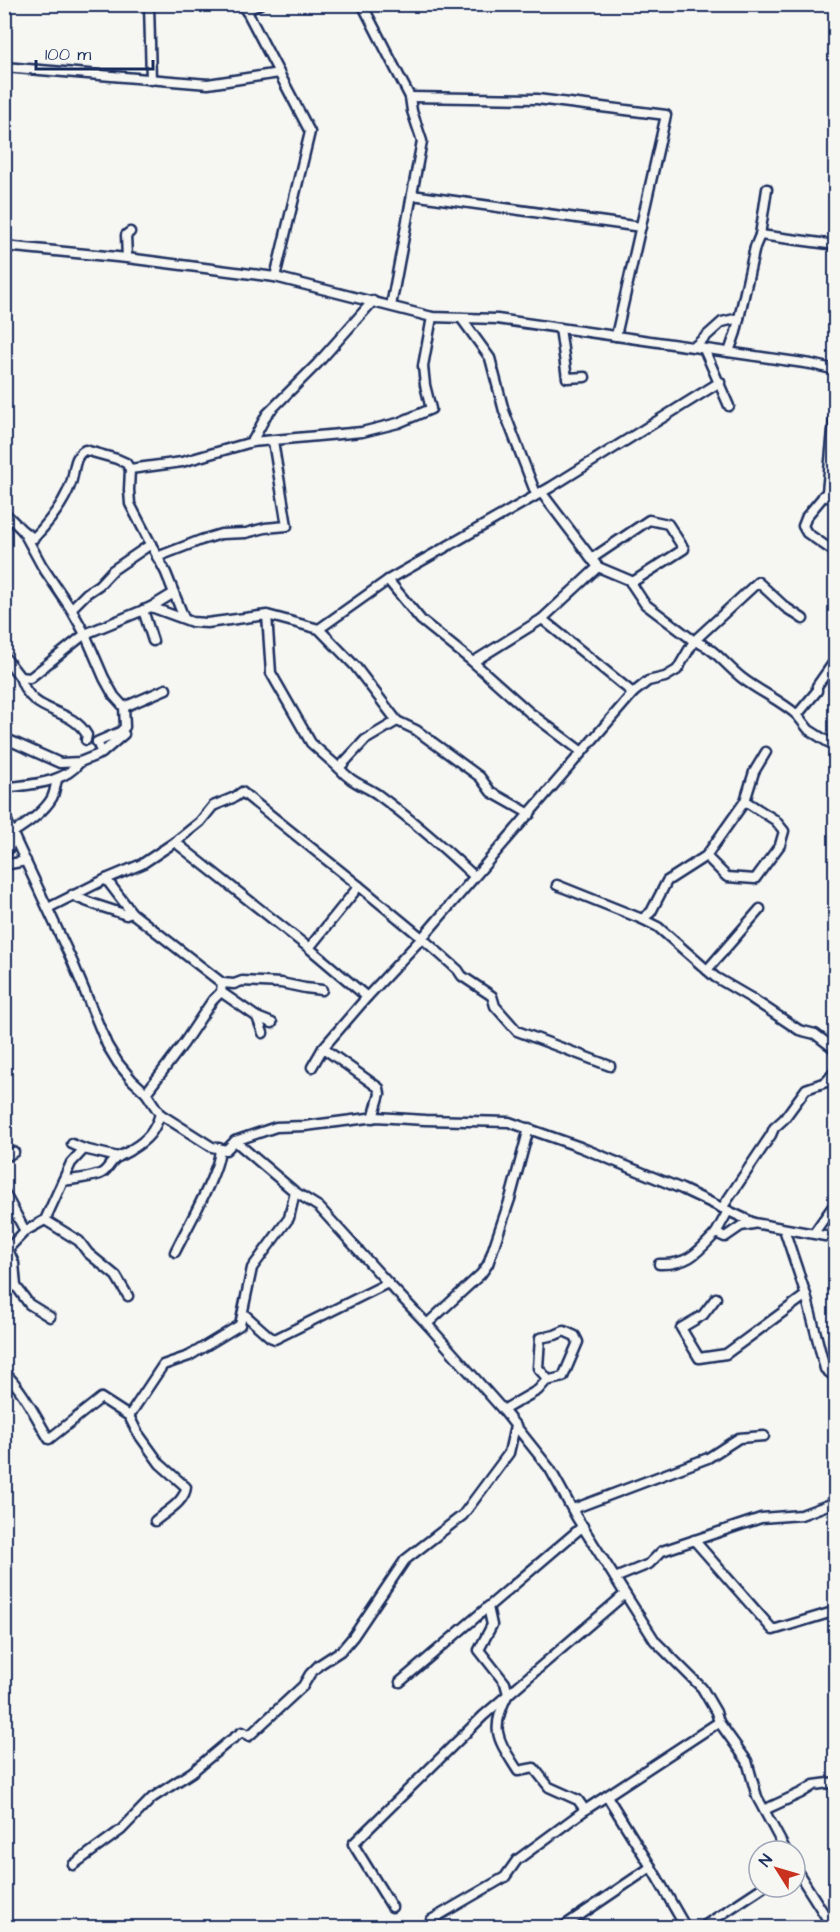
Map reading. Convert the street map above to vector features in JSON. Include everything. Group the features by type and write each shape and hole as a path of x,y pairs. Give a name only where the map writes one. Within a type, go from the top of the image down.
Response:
{"street":[{"path":"149,4 151,80"},
{"path":"260,4 245,8 310,132 275,277"},
{"path":"362,4 410,97 422,141 391,306"},
{"path":"4,67 208,84 279,73"},
{"path":"410,97 537,99 666,115 616,336"},
{"path":"729,352 760,235 767,189"},
{"path":"412,195 640,227"},
{"path":"127,258 126,235 129,232"},
{"path":"760,235 836,245"},
{"path":"4,246 127,258 275,277 432,317 497,319 811,364 836,370"},
{"path":"252,442 267,414 317,364 373,301"},
{"path":"130,469 182,462 252,442 308,435 362,432 398,423 431,408 423,366 432,317"},
{"path":"461,318 490,358 504,411 539,493 591,559 598,567 630,580 645,604 694,640 703,644 742,678 785,705 810,730 836,747"},
{"path":"694,347 722,322 739,318"},
{"path":"560,328 567,378 585,377"},
{"path":"705,349 729,406"},
{"path":"319,628 388,580 477,530 720,382"},
{"path":"836,399 827,492 807,516 802,526 807,533 836,553"},
{"path":"157,557 221,534 246,533 287,526 273,441"},
{"path":"4,512 23,531 34,538 48,525 71,484 76,459 80,453 85,450 126,463 130,469 130,504 174,592 184,618"},
{"path":"823,496 836,499"},
{"path":"591,559 649,520 668,524 684,549 631,583"},
{"path":"4,738 60,763 81,762 102,753 97,742 120,732 125,728 126,721 124,707 114,696 104,678 85,634 23,531"},
{"path":"71,609 113,570 151,544"},
{"path":"473,662 542,619 598,567"},
{"path":"388,580 421,620 529,712 582,752"},
{"path":"312,1067 323,1047 422,938 633,693 648,681 665,677 677,670 694,640 758,582 785,607 803,619"},
{"path":"20,677 30,678 85,634 147,609 174,592"},
{"path":"147,609 192,622 267,615 319,628 355,666 397,721 416,730 480,777 491,792 530,813"},
{"path":"147,609 153,641"},
{"path":"267,615 271,673 311,743 349,780 375,793 432,837 474,876"},
{"path":"542,619 633,693"},
{"path":"4,656 20,677 24,687 42,706 78,723 87,735 86,740"},
{"path":"797,715 817,691 836,659"},
{"path":"124,707 165,689"},
{"path":"339,768 365,740 397,721"},
{"path":"642,919 651,912 667,881 706,856 745,801 754,772 766,752"},
{"path":"4,788 57,780 81,762"},
{"path":"4,856 13,835 46,806 52,797 57,780"},
{"path":"48,908 142,864 200,822 213,806 242,792 422,938 462,976 492,996 495,1006 517,1031 610,1066"},
{"path":"706,856 727,877 755,879 780,845 784,831 776,820 745,801"},
{"path":"4,815 73,963 107,1045 125,1072 146,1093 160,1114 212,1147 226,1150 235,1141 276,1127 373,1118 509,1122 681,1189 754,1224"},
{"path":"175,842 367,997"},
{"path":"4,865 26,861"},
{"path":"106,879 132,913 144,924 187,954 221,988 257,1017 272,1023"},
{"path":"557,885 658,927 715,977 799,1030 815,1034 836,1050"},
{"path":"309,948 358,886"},
{"path":"72,895 88,903 126,915 132,913"},
{"path":"707,970 760,909"},
{"path":"146,1093 184,1043 221,988 242,981 281,983 322,990"},
{"path":"257,1017 263,1032"},
{"path":"323,1047 379,1088 380,1094 373,1118"},
{"path":"659,1264 676,1264 697,1252 716,1233 725,1210 774,1128 784,1119 806,1089 826,1082 836,1070"},
{"path":"63,1181 100,1174 108,1169 118,1156 144,1141 156,1128 160,1114"},
{"path":"427,1324 481,1274 488,1264 510,1199 529,1128"},
{"path":"235,1141 295,1192 320,1207 503,1410 550,1468 582,1526 655,1641 702,1688 719,1722 747,1761 757,1797 780,1839"},
{"path":"72,1144 84,1149 118,1156"},
{"path":"175,1252 192,1209 214,1174 221,1155 219,1148"},
{"path":"50,1317 29,1304 16,1286 14,1263 6,1251 25,1231 45,1220 71,1163 84,1149"},
{"path":"4,1158 14,1152"},
{"path":"4,1192 25,1231"},
{"path":"129,1416 163,1365 189,1356 240,1325 252,1268 289,1218 295,1192"},
{"path":"814,1233 836,1202"},
{"path":"45,1220 79,1240 88,1253 116,1276 128,1296"},
{"path":"716,1233 725,1238 741,1226 754,1224 814,1233 835,1239"},
{"path":"784,1228 806,1295 825,1369 836,1378"},
{"path":"243,1313 275,1339 388,1284"},
{"path":"716,1299 703,1315 681,1328 699,1358 726,1354 806,1295"},
{"path":"503,1410 538,1390 546,1381 563,1377 578,1342 575,1336 564,1331 540,1338 538,1368 546,1377 546,1381"},
{"path":"4,1372 13,1380 28,1402 49,1439 101,1398 129,1416 137,1432 160,1464 186,1487 180,1500 154,1521"},
{"path":"73,1865 121,1830 152,1798 192,1772 228,1742 242,1732 249,1736 303,1686 319,1665 342,1650 368,1618 405,1560 463,1515 509,1453 515,1426"},
{"path":"573,1509 708,1458 739,1438 764,1436"},
{"path":"615,1578 649,1564 662,1551 761,1518 801,1515 836,1502"},
{"path":"400,1682 582,1526"},
{"path":"694,1540 772,1630 836,1611"},
{"path":"392,1907 352,1844 483,1716 625,1594"},
{"path":"488,1607 492,1626 479,1650 505,1683 508,1694 499,1712 498,1739 518,1771 534,1768 549,1787 578,1800 585,1810"},
{"path":"430,1920 505,1877 517,1860 585,1810 719,1722"},
{"path":"764,1810 814,1785 836,1782"},
{"path":"607,1796 686,1928"},
{"path":"561,1928 651,1867"},
{"path":"807,1887 833,1928"},
{"path":"701,1928 747,1898"}]}
